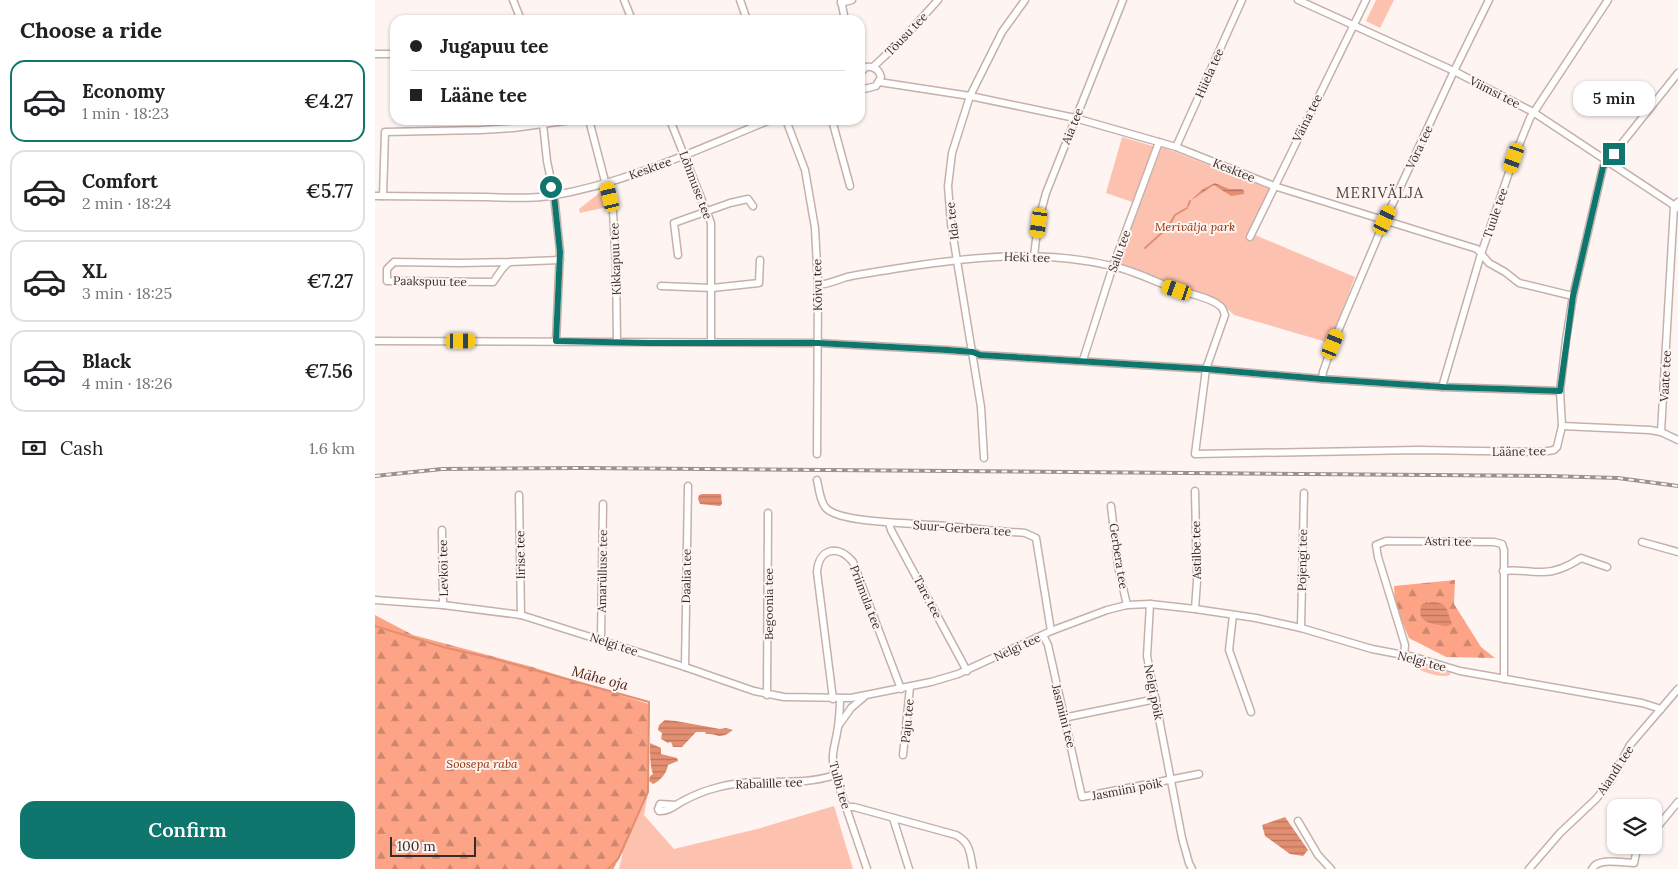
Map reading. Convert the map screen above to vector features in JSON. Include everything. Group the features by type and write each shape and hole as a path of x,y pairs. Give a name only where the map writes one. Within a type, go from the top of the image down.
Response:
{"street":[{"path":"513,0 519,15"},
{"path":"624,0 630,15"},
{"path":"740,0 745,15"},
{"path":"844,15 841,2 851,0"},
{"name":"Tõusu tee","path":"873,67 902,40 938,0"},
{"name":"Ida tee","path":"984,458 981,407 951,224 949,186 952,153 970,96 1002,32 1025,0"},
{"name":"Aia tee","path":"1034,256 1046,193 1123,0"},
{"name":"Hiiela tee","path":"1176,147 1242,0"},
{"name":"Viimsi tee","path":"1298,0 1454,71 1533,112 1677,205"},
{"name":"Väina tee","path":"1250,237 1365,0"},
{"name":"Võra tee","path":"1322,379 1333,344 1385,220 1489,0"},
{"name":"Tuule tee","path":"1443,387 1481,254 1515,155 1533,112 1608,0"},
{"path":"375,54 390,54"},
{"path":"865,68 873,67 880,74 879,82 873,88 865,89"},
{"name":"Lääne tee","path":"1206,369 1195,454 1418,450 1542,452 1555,450 1561,426 1560,391 1573,296 1603,167 1678,74"},
{"name":"Kesktee","path":"879,82 970,96 1075,118 1176,147 1274,186 1477,249 1489,263 1519,283 1573,296"},
{"path":"383,196 385,132 481,130 533,125"},
{"path":"543,125 554,195 560,260 556,341"},
{"name":"Kikkapuu tee","path":"590,125 613,212 617,341"},
{"name":"Lõhmuse tee","path":"672,125 707,212 712,234 711,342"},
{"name":"Kesktee","path":"375,196 513,198 554,195 607,183 684,155 758,125"},
{"name":"Kõivu tee","path":"788,125 805,170 815,228 818,285 817,454"},
{"path":"833,125 850,186"},
{"name":"Salu tee","path":"1083,360 1113,266 1159,142"},
{"path":"678,255 675,223 730,203 748,199 753,206"},
{"name":"Vaate tee","path":"1661,432 1677,205"},
{"name":"Heki tee","path":"818,285 826,285 858,275 995,256 1073,259 1113,266 1215,302 1223,308 1225,315 1206,369"},
{"name":"Paakspuu tee","path":"510,262 505,265 493,282 387,281 387,269 394,262 459,263 560,260"},
{"path":"661,286 712,288 759,284 760,260"},
{"path":"375,341 818,343 973,352 980,355 1083,360 1443,387 1560,391"},
{"path":"1561,426 1650,430 1661,432 1678,440"},
{"name":"Suur-Gerbera tee","path":"817,480 820,495 826,508 840,516 889,523 1025,533 1036,538 1051,631"},
{"name":"Daalia tee","path":"685,667 687,486"},
{"name":"Astilbe tee","path":"1195,491 1197,581 1195,609"},
{"name":"Pojengi tee","path":"1301,628 1304,493"},
{"name":"Iirise tee","path":"519,495 521,614"},
{"name":"Amarülluse tee","path":"601,640 603,504"},
{"name":"Gerbera tee","path":"1111,506 1118,566 1127,605"},
{"name":"Begoonia tee","path":"767,695 768,513"},
{"name":"Tare tee","path":"889,523 967,671"},
{"name":"Levkoi tee","path":"442,530 443,605"},
{"name":"Astri tee","path":"1403,655 1405,645 1376,545 1385,541 1494,542 1502,544 1504,550 1504,679"},
{"path":"1642,542 1678,552"},
{"name":"Priimula tee","path":"833,699 817,572 823,555 833,551 844,553 853,562 901,689"},
{"path":"1503,571 1543,573 1568,567 1581,558 1607,567"},
{"name":"Nelgi tee","path":"375,600 443,605 521,614 685,667 753,692 784,697 841,699 865,697 911,687 967,671 1051,631 1107,610 1127,605 1150,604 1233,614 1301,628 1453,670 1642,703 1661,709"},
{"name":"Nelgi põik","path":"1150,604 1147,656 1182,838 1192,869"},
{"path":"1233,614 1229,650 1251,712"},
{"name":"Jasmiini tee","path":"1043,635 1048,645 1082,797"},
{"name":"Paju tee","path":"903,755 911,687"},
{"name":"Aiandi tee","path":"1529,869 1560,833 1591,804 1610,782 1630,745 1678,690"},
{"path":"838,726 851,708 865,697"},
{"name":"Tulbi tee","path":"841,699 832,756 835,775 867,869"},
{"path":"1063,718 1156,699"},
{"name":"Jasmiini põik","path":"1082,797 1199,774"},
{"name":"Rabalille tee","path":"676,805 721,786 755,782 799,782 819,780 835,775"},
{"path":"1662,821 1678,802"},
{"path":"846,807 854,807 957,835 964,840 969,850 973,869"},
{"path":"893,818 909,869"},
{"path":"1298,821 1318,855 1331,869"},
{"path":"1592,869 1594,865 1601,862 1633,863 1636,854"}],"green space":[{"path":"1376,0 1394,0 1380,28 1366,21"},
{"path":"1122,137 1156,147 1135,203 1106,193"},
{"name":"Merivälja park","path":"1162,147 1276,191 1255,235 1355,277 1330,343 1234,315 1222,304 1117,266"},
{"path":"603,190 607,207 580,213 579,209"},
{"path":"1455,580 1454,604 1481,647 1495,658 1446,657 1409,638 1395,605 1394,586"},
{"name":"Soosepa raba","path":"375,615 413,635 529,666 649,704 648,793 623,852 613,869 375,869"},
{"path":"1417,663 1450,672 1450,675 1442,676 1427,673 1415,667"},
{"path":"648,793 644,815 674,849 757,829 834,806 853,869 619,869 623,852"}],"shaded area":[{"path":"1215,183 1229,189 1242,189 1244,194 1231,196 1214,185 1190,201 1203,189"},
{"path":"721,494 722,504 720,506 700,504 698,499 699,495"},
{"path":"1437,602 1446,608 1452,624 1442,626 1430,623 1421,617 1420,609 1422,604"},
{"path":"665,720 733,730 721,736 696,732 682,747 673,747 671,742 668,743 661,739 662,733 658,730 659,725"},
{"path":"650,743 661,748 661,754 677,758 678,761 668,765 663,776 653,784 649,781 650,776 653,774"},
{"path":"1285,817 1308,850 1303,856 1290,854 1265,836 1262,825"}],"waterway":[{"path":"1188,206 1190,201"},
{"path":"1168,227 1175,215 1187,208"},
{"path":"1145,248 1165,230"},
{"name":"Mähe oja","path":"375,626 443,647 495,659 649,702 648,792 618,859 608,869"}],"railway":[{"path":"375,476 442,469 580,468 1549,476 1618,478 1678,486"}],"district":[{"name":"MERIVÄLJA","path":"1380,192"}],"route":[{"path":"551,187 554,195 560,252 556,341 818,343 919,350 947,350 973,352 980,355 1035,357 1425,386 1560,391 1573,296 1603,167 1614,154"}]}
